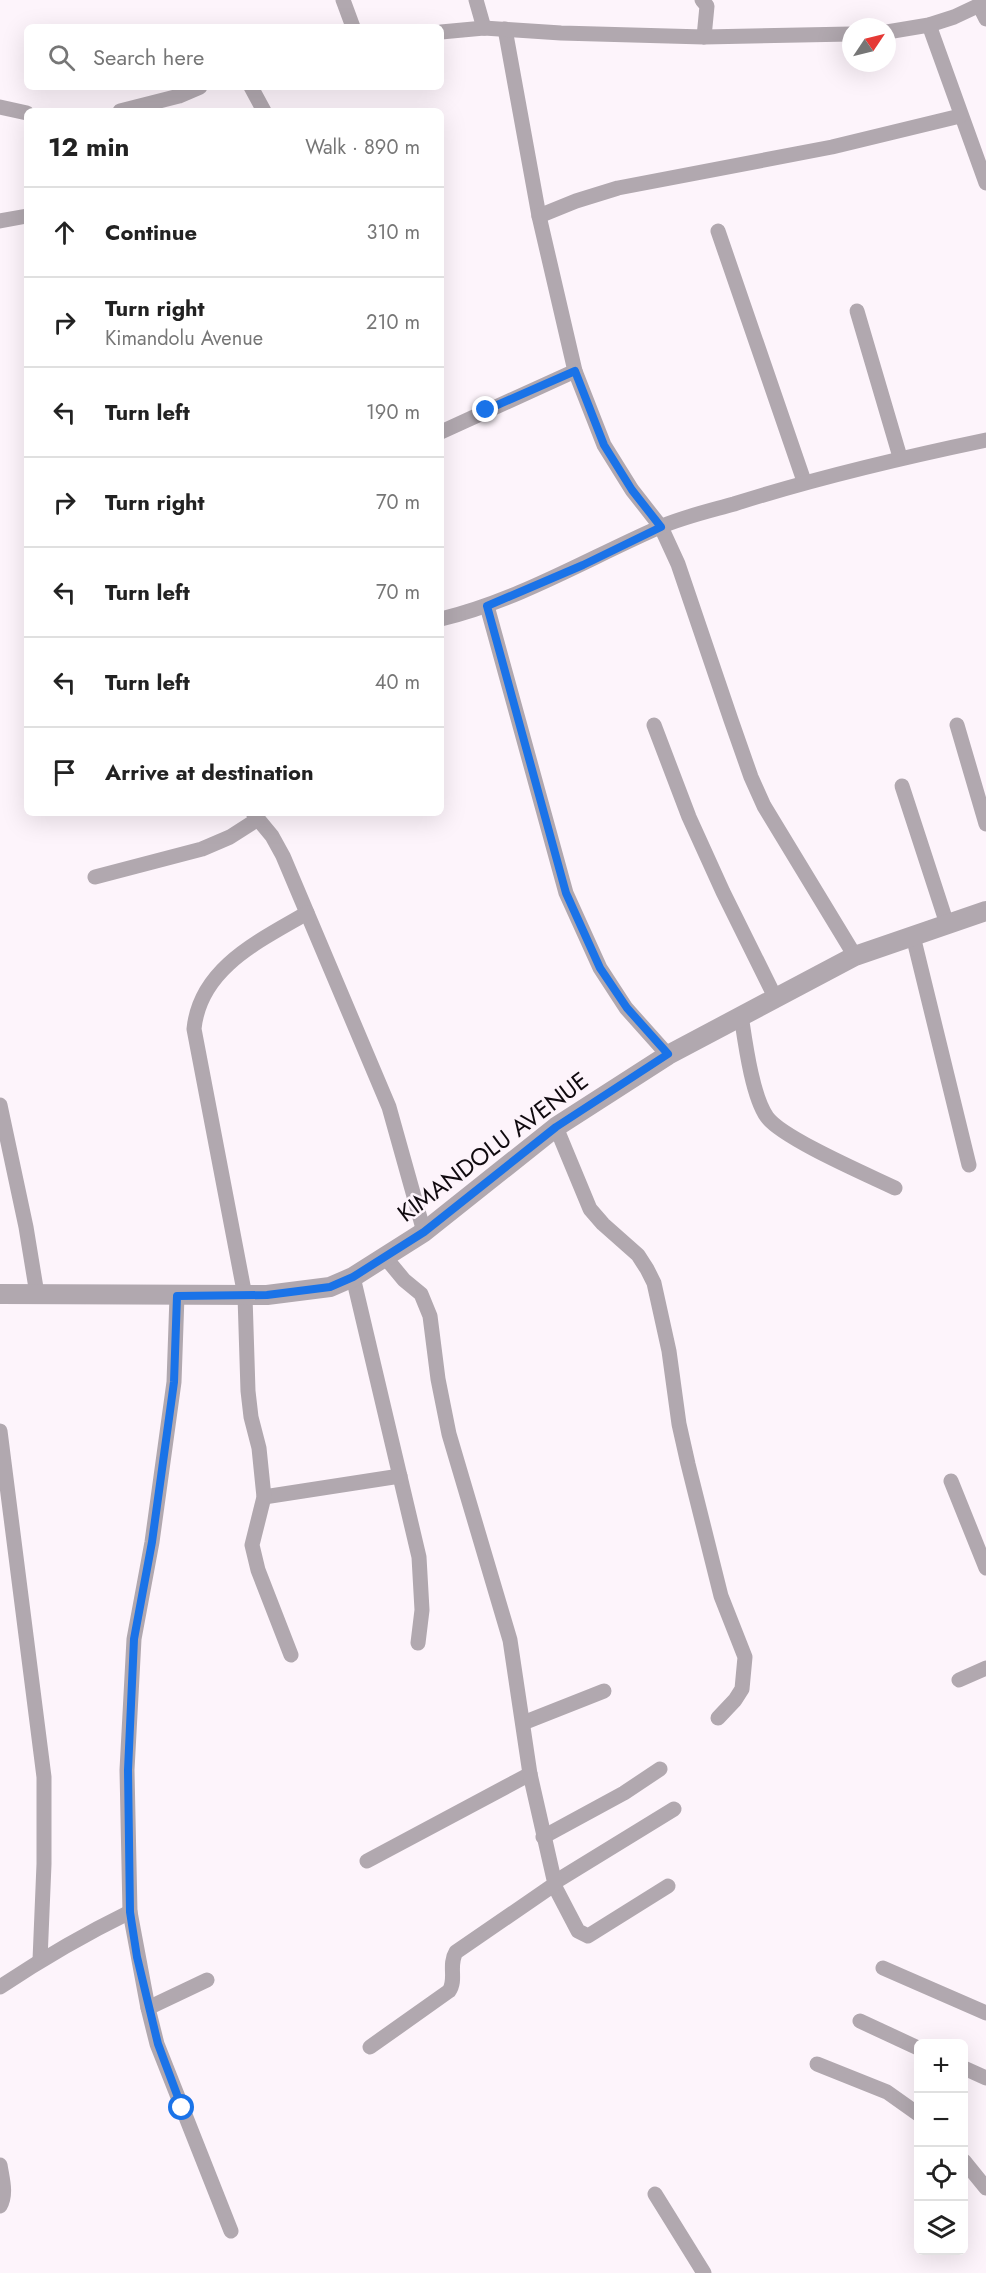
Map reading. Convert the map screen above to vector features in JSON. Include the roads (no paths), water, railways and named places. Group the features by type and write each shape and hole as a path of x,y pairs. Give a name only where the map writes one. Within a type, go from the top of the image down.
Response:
{"street":[{"path":"343,0 353,24"},
{"path":"476,0 484,28"},
{"path":"702,0 706,6 707,16 704,37"},
{"path":"896,31 929,26 977,7"},
{"path":"929,26 986,183"},
{"path":"444,32 484,28 561,33 704,37 842,34"},
{"path":"505,29 539,216 575,371 604,445 632,490 661,527 678,564 751,777 777,830 855,956"},
{"path":"132,108 179,96 193,90"},
{"path":"253,90 262,108"},
{"path":"0,107 24,112"},
{"path":"539,216 618,188 832,147 960,116"},
{"path":"0,221 24,217"},
{"path":"718,231 804,481"},
{"path":"857,311 900,457"},
{"path":"444,431 575,371"},
{"path":"444,618 487,606 583,565 661,527 804,481 900,457 986,440"},
{"path":"487,606 566,893 600,968 627,1008 668,1054"},
{"path":"654,725 694,828 775,997"},
{"path":"957,725 986,824"},
{"path":"902,786 947,924"},
{"path":"95,876 202,849 231,837 255,816 272,836 283,856 389,1107 424,1232"},
{"name":"KIMANDOLU AVENUE","path":"0,1294 245,1296 330,1287 353,1277 424,1232 556,1127 668,1054 855,956 986,911"},
{"path":"291,1655 275,1617 252,1545 264,1497 259,1448 251,1417 248,1392 245,1296 194,1029 195,1014 208,985 224,967 249,947 307,913"},
{"path":"913,936 969,1165"},
{"path":"741,1015 748,1062 762,1109 768,1119 779,1128 818,1150 895,1188"},
{"path":"0,1105 26,1227 37,1294"},
{"path":"556,1127 590,1209 638,1256 654,1283 669,1352 679,1424 701,1520 721,1596 745,1657 742,1689 718,1718"},
{"path":"385,1257 404,1280 421,1294 426,1303 449,1434 510,1640 530,1774 555,1884 578,1931 588,1936 668,1886"},
{"path":"353,1277 419,1557 422,1610 418,1642"},
{"path":"177,1296 174,1382 152,1542 134,1639 128,1770 130,1912 148,2008 158,2044 231,2231"},
{"path":"0,1431 44,1777 44,1864 40,1960"},
{"path":"264,1497 400,1476"},
{"path":"951,1481 986,1568"},
{"path":"959,1680 986,1668"},
{"path":"523,1723 603,1691"},
{"path":"543,1837 624,1793 660,1769"},
{"path":"367,1861 530,1774"},
{"path":"370,2047 449,1991 453,1985 452,1961 456,1952 555,1884 674,1809"},
{"path":"0,1988 40,1960 83,1935 130,1912"},
{"path":"883,1968 986,2013"},
{"path":"148,2008 207,1980"},
{"path":"860,2021 914,2046"},
{"path":"817,2064 887,2092 914,2111"},
{"path":"968,2070 986,2078"},
{"path":"0,2165 3,2201 0,2206"},
{"path":"968,2167 986,2188"},
{"path":"656,2194 704,2273"}]}
